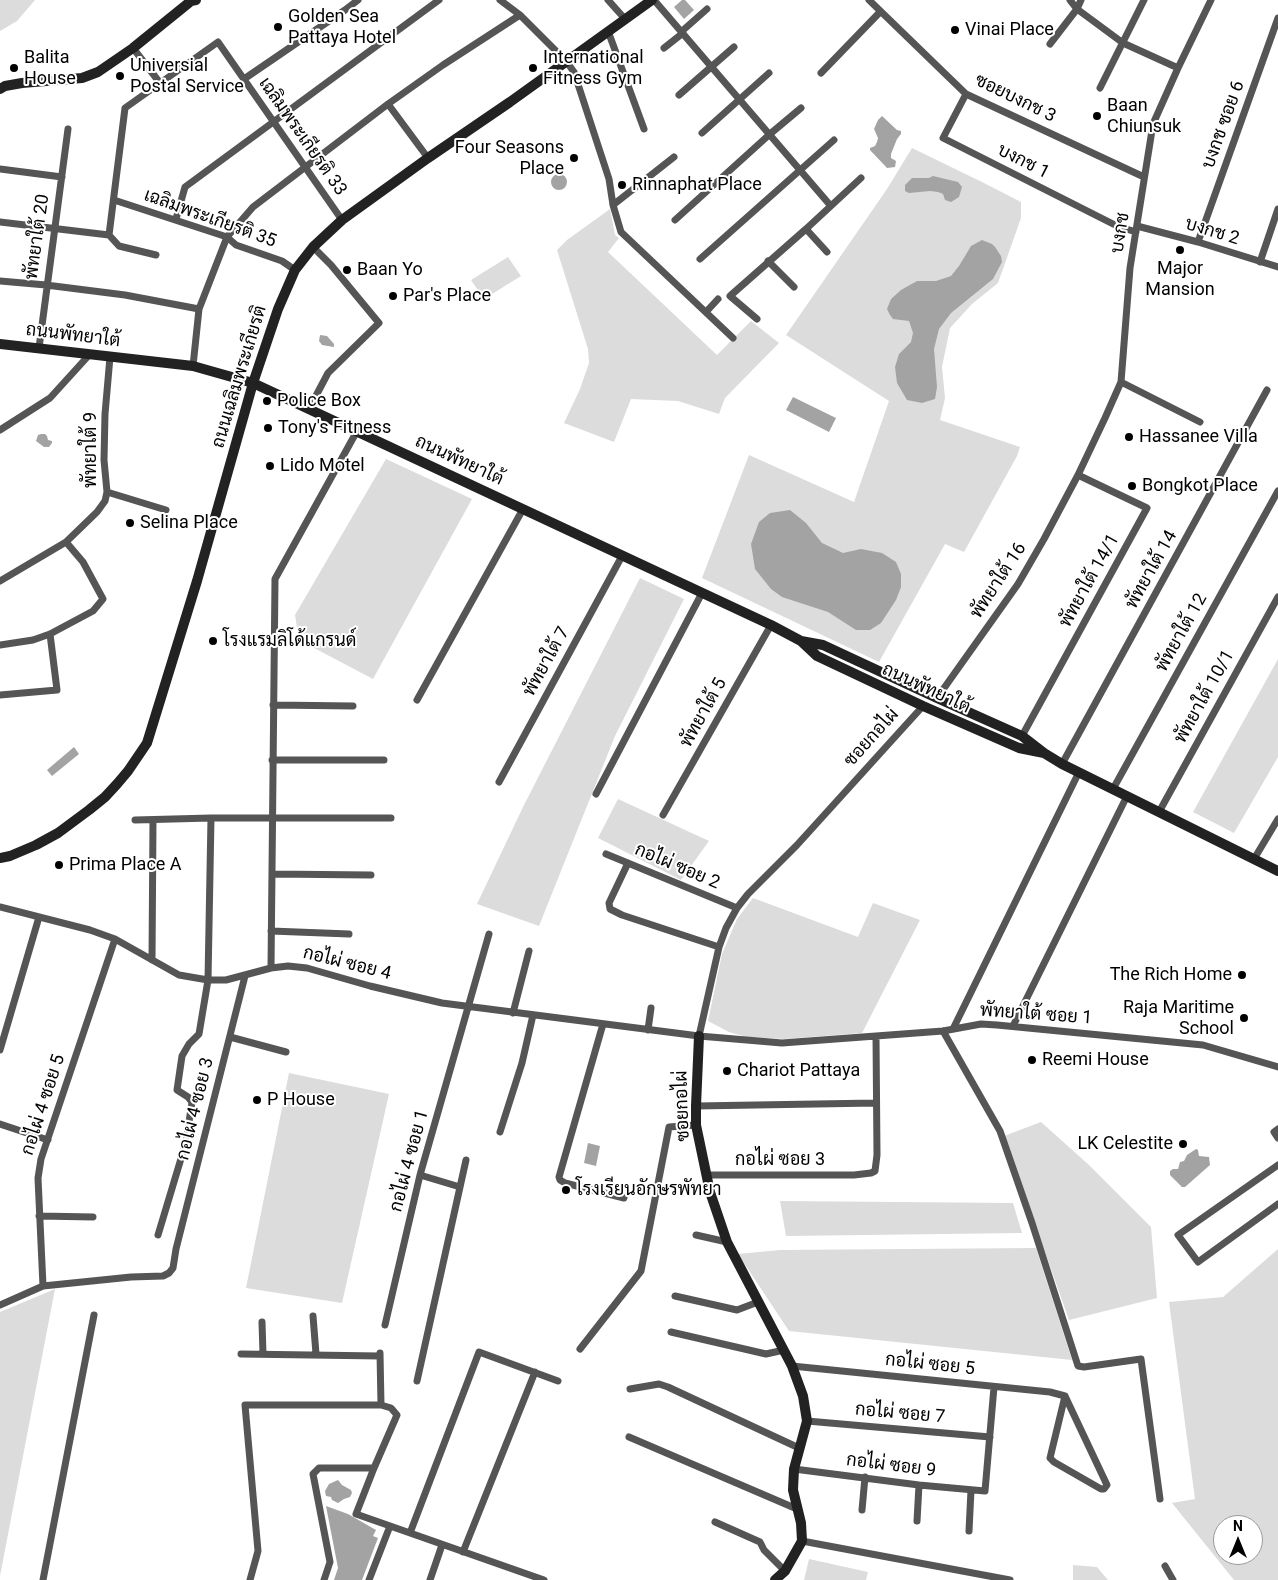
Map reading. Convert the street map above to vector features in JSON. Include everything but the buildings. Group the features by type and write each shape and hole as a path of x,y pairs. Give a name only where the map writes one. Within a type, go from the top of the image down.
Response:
{"main road":[{"path":"0,89 5,86 22,83 82,78 98,72 133,48 192,0"},
{"name":"ถนนเฉลิมพระเกียรติ","path":"0,858 10,856 36,845 58,833 89,810 117,784 147,743 197,581 253,383 278,309 295,270 313,248 342,220 653,0"},
{"name":"ถนนพัทยาใต้","path":"0,344 193,366 253,383 770,625 801,641 817,656 923,706 1019,748 1044,753"},
{"name":"ถนนพัทยาใต้","path":"801,641 823,644 1022,736 1062,764 1278,871"},
{"name":"ซอยกอไผ่","path":"699,1036 696,1125 710,1192 727,1242 792,1366 803,1396 807,1421 794,1469 793,1490 801,1524 802,1541"},
{"path":"776,1580 785,1570 802,1541"}],"street":[{"path":"244,80 358,0"},
{"path":"176,220 185,187 439,0"},
{"path":"500,0 520,14 566,61 574,72 609,178 613,205 621,232 733,338"},
{"path":"608,0 625,19"},
{"path":"653,0 830,204"},
{"name":"ซอยบงกช 3","path":"868,0 966,94 1144,177"},
{"path":"1070,0 1077,9 1123,43 1178,68"},
{"path":"1050,44 1077,9 1081,0"},
{"path":"1100,88 1144,0"},
{"name":"บงกช","path":"1078,475 1120,382 1130,268 1153,124 1211,0"},
{"path":"664,48 706,9"},
{"path":"821,73 880,12"},
{"path":"193,366 198,309 227,237 253,207 388,104 442,65 520,14"},
{"name":"บงกช ซอย 6","path":"1198,242 1278,18"},
{"path":"608,31 644,129"},
{"name":"เฉลิมพระเกียรติ 33","path":"160,83 218,42 342,220"},
{"path":"679,95 734,47"},
{"path":"109,235 125,108 160,83 133,48"},
{"path":"702,133 769,73"},
{"name":"บงกช 1","path":"966,94 943,138 1117,226 1136,229"},
{"path":"388,104 428,158"},
{"path":"675,220 801,108"},
{"name":"พัทยาใต้ 20","path":"38,348 68,129"},
{"path":"700,259 834,140"},
{"path":"613,205 674,157"},
{"path":"0,169 62,177"},
{"path":"757,319 730,296 861,178"},
{"name":"เฉลิมพระเกียรติ 35","path":"114,200 227,237 236,245 282,261 295,270"},
{"path":"1260,262 1278,209"},
{"path":"0,222 54,230 109,235 119,246 156,255"},
{"path":"806,229 826,252"},
{"name":"บงกช 2","path":"1136,229 1198,242 1278,267"},
{"path":"309,409 328,373 379,323 331,265 313,248"},
{"path":"768,261 794,287"},
{"path":"0,281 125,295 198,309"},
{"path":"706,312 718,299"},
{"path":"0,430 50,398 90,354"},
{"name":"พัทยาใต้ 9","path":"0,581 66,542 97,512 105,501 107,492 104,460 105,414 110,357"},
{"path":"1120,382 1200,422"},
{"name":"พัทยาใต้ 14","path":"1062,764 1267,390"},
{"path":"271,968 275,579 357,431"},
{"name":"พัทยาใต้ 16","path":"937,698 1018,584 1078,475"},
{"name":"พัทยาใต้ 14/1","path":"1022,736 1147,508 1078,475"},
{"name":"พัทยาใต้ 12","path":"1113,789 1278,491"},
{"path":"107,492 166,510"},
{"path":"417,700 523,509"},
{"path":"0,645 32,640 50,634 93,611 104,599 83,562 66,542"},
{"name":"พัทยาใต้ 7","path":"498,782 622,556"},
{"path":"596,794 702,593"},
{"name":"พัทยาใต้ 10/1","path":"1159,812 1278,597"},
{"name":"พัทยาใต้ 5","path":"663,815 770,625"},
{"path":"0,695 57,690 50,634"},
{"path":"273,705 353,706"},
{"name":"ซอยกอไผ่","path":"699,1036 719,947 736,908 797,846 923,706"},
{"path":"272,760 384,760"},
{"path":"953,1029 1079,772"},
{"path":"1013,1026 1127,796"},
{"path":"158,1235 188,1134 192,1102 177,1090 182,1056 189,1044 199,1034 208,980 210,818"},
{"path":"135,820 391,818"},
{"path":"1254,859 1278,819"},
{"path":"152,960 153,820"},
{"name":"กอไผ่ ซอย 2","path":"606,854 736,908"},
{"path":"628,863 609,903 610,909 622,915 719,947"},
{"path":"272,874 371,876"},
{"name":"กอไผ่ ซอย 4","path":"0,907 90,930 115,939 179,975 208,980 226,980 271,968 288,966 307,968 442,1003 699,1036"},
{"path":"0,1050 39,917"},
{"path":"271,931 349,934"},
{"name":"กอไผ่ 4 ซอย 1","path":"385,1325 420,1175 489,934"},
{"name":"กอไผ่ 4 ซอย 5","path":"43,1286 38,1178 48,1140 115,939"},
{"path":"513,1013 529,952"},
{"name":"กอไผ่ 4 ซอย 3","path":"0,1305 43,1286 131,1277 163,1276 173,1268 245,976"},
{"path":"648,1030 651,1008"},
{"path":"500,1132 522,1063 533,1015"},
{"path":"603,1024 559,1177 565,1183 624,1198"},
{"name":"พัทยาใต้ ซอย 1","path":"699,1036 782,1043 943,1031 981,1024 1203,1045 1278,1067"},
{"path":"943,1031 1000,1131 1078,1366 1084,1367 1141,1359 1160,1499"},
{"path":"696,1106 876,1103 876,1036"},
{"path":"230,1037 286,1052"},
{"name":"กอไผ่ ซอย 3","path":"706,1175 854,1175 873,1173 876,1169 876,1103"},
{"path":"0,1124 48,1140"},
{"path":"580,1348 641,1271 670,1127 696,1125"},
{"path":"1278,1129 1274,1132 1278,1138"},
{"path":"417,1381 466,1160"},
{"path":"1278,1165 1178,1235 1198,1262 1278,1204"},
{"path":"420,1175 460,1187"},
{"path":"39,1216 94,1217"},
{"path":"696,1235 727,1242"},
{"path":"675,1296 737,1310 758,1302"},
{"path":"43,1580 94,1315"},
{"path":"313,1316 316,1354"},
{"path":"262,1322 263,1354"},
{"path":"671,1332 766,1354 784,1350"},
{"path":"410,1533 479,1352 558,1381"},
{"path":"241,1354 380,1354 382,1405"},
{"name":"กอไผ่ ซอย 5","path":"792,1366 1050,1392 1065,1396"},
{"path":"463,1552 534,1372"},
{"path":"630,1389 650,1384 668,1387 799,1448"},
{"path":"990,1436 994,1387"},
{"path":"1065,1396 1107,1485 1104,1489 1050,1458 1065,1396"},
{"path":"250,1580 258,1551 245,1405 382,1405 391,1408 397,1416 356,1514 544,1580"},
{"name":"กอไผ่ ซอย 7","path":"807,1421 990,1436"},
{"name":"กอไผ่ ซอย 9","path":"794,1469 919,1485 985,1491 990,1436"},
{"path":"629,1437 797,1509"},
{"path":"324,1580 330,1562 313,1474 319,1468 374,1468"},
{"path":"862,1510 865,1477"},
{"path":"917,1521 919,1485"},
{"path":"969,1531 971,1490"},
{"path":"716,1522 760,1542 764,1550 785,1570"},
{"path":"369,1580 390,1526"},
{"path":"802,1541 1010,1580"},
{"path":"430,1580 442,1544"},
{"path":"1165,1566 1173,1580"}],"shaded area":[{"path":"0,0 35,0 17,21 0,31"},
{"path":"682,0 685,0 694,10 684,19 674,7"},
{"path":"882,116 897,130 901,131 891,154 891,158 896,161 895,167 887,168 870,150 877,142 878,138 874,129"},
{"path":"912,148 1021,202 1021,218 998,283 972,304 950,328 942,367 945,398 940,420 1020,447 1017,456 964,552 945,544 879,662 702,578 749,455 854,502 889,401 786,335 887,189"},
{"path":"556,174 562,174 567,179 565,188 556,190 551,185 551,179"},
{"path":"933,176 958,182 962,187 959,197 951,202 945,200 943,194 938,192 909,193 905,191 905,185 912,178 929,178"},
{"path":"610,209 615,235 619,238 608,252 717,355 751,321 779,343 725,398 719,414 678,401 631,399 614,442 564,423 580,389 589,363 588,349 557,250 567,240"},
{"path":"982,240 995,247 1001,256 1002,262 993,279 951,313 939,329 934,349 937,387 935,399 922,403 907,400 897,383 895,367 899,354 911,342 913,333 909,321 893,319 890,315 887,309 891,299 901,290 917,281 936,281 951,276 971,246"},
{"path":"508,257 521,276 484,299 471,280"},
{"path":"320,335 327,336 334,344 334,347 322,345 319,341"},
{"path":"793,397 836,418 829,432 786,410"},
{"path":"45,434 48,440 52,441 49,447 44,447 36,441 38,435"},
{"path":"386,459 472,499 373,679 299,640 295,615"},
{"path":"790,510 806,523 822,543 843,553 861,549 882,553 896,562 901,574 901,587 896,600 881,623 870,630 856,630 828,612 782,597 771,589 755,569 751,544 759,522 770,513"},
{"path":"640,578 684,599 615,736 539,926 477,904 523,807"},
{"path":"1278,659 1278,757 1234,833 1193,812"},
{"path":"74,747 79,754 52,776 47,770"},
{"path":"618,799 709,841 681,880 598,838"},
{"path":"753,898 858,937 873,903 920,920 862,1033 785,1039 747,1037 729,1032 708,1021 722,954 737,919"},
{"path":"289,1073 389,1094 342,1303 246,1288"},
{"path":"1041,1122 1089,1165 1151,1227 1157,1298 1069,1320 1004,1136"},
{"path":"588,1143 600,1146 596,1166 584,1163"},
{"path":"1196,1149 1199,1156 1209,1157 1210,1165 1185,1187 1182,1187 1170,1175 1170,1171 1178,1169 1180,1162 1184,1161 1187,1155"},
{"path":"780,1201 1013,1203 1022,1233 786,1236"},
{"path":"1036,1248 1072,1360 789,1331 738,1254 780,1250"},
{"path":"1278,1249 1278,1580 1234,1580 1222,1565 1263,1565 1263,1515 1213,1515 1213,1554 1172,1503 1195,1499 1169,1302 1223,1297"},
{"path":"55,1289 0,1576 0,1312"},
{"path":"338,1480 342,1485 351,1490 352,1493 350,1497 338,1503 332,1500 331,1497 326,1496 325,1491 329,1484"},
{"path":"326,1506 348,1514 376,1530 373,1536 378,1538 362,1580 334,1580 338,1568"},
{"path":"809,1559 868,1572 866,1580 804,1580"},
{"path":"1073,1565 1097,1567 1108,1580 1073,1580"}],"place":[{"name":"Golden Sea Pattaya Hotel","path":"278,27"},
{"name":"Vinai Place","path":"955,30"},
{"name":"Balita House","path":"14,68"},
{"name":"International Fitness Gym","path":"533,68"},
{"name":"Universial Postal Service","path":"120,76"},
{"name":"Baan Chiunsuk","path":"1097,116"},
{"name":"Four Seasons Place","path":"574,158"},
{"name":"Rinnaphat Place","path":"622,185"},
{"name":"Major Mansion","path":"1180,250"},
{"name":"Baan Yo","path":"347,270"},
{"name":"Par's Place","path":"393,296"},
{"name":"Police Box","path":"267,401"},
{"name":"Tony's Fitness","path":"268,428"},
{"name":"Hassanee Villa","path":"1129,437"},
{"name":"Lido Motel","path":"270,466"},
{"name":"Bongkot Place","path":"1132,486"},
{"name":"Selina Place","path":"130,523"},
{"name":"โรงแรมลิโด้แกรนด์","path":"213,641"},
{"name":"Prima Place A","path":"59,865"},
{"name":"The Rich Home","path":"1242,975"},
{"name":"Raja Maritime School","path":"1244,1018"},
{"name":"Reemi House","path":"1032,1060"},
{"name":"Chariot Pattaya","path":"727,1071"},
{"name":"P House","path":"257,1100"},
{"name":"LK Celestite","path":"1183,1144"},
{"name":"โรงเรียนอักษรพัทยา","path":"566,1190"}]}
